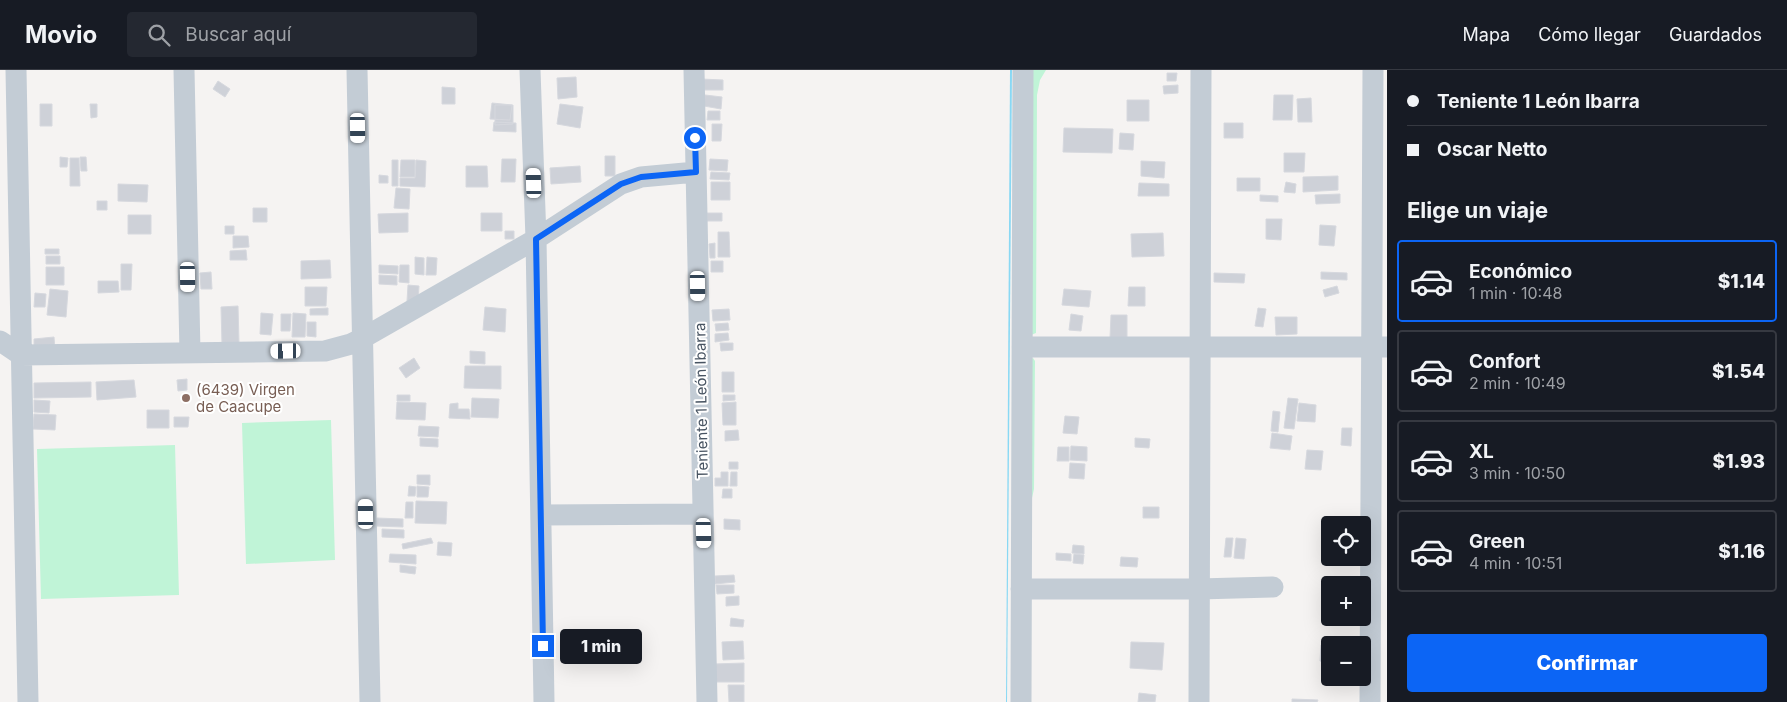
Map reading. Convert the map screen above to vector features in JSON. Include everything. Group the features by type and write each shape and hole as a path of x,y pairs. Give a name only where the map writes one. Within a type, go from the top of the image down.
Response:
{"street":[{"path":"16,70 28,702"},
{"path":"184,70 190,352"},
{"path":"357,70 370,702"},
{"path":"530,70 536,239 544,702"},
{"name":"Teniente 1 León Ibarra","path":"694,70 708,702"},
{"path":"1021,702 1024,70"},
{"path":"1198,702 1201,70"},
{"path":"1370,702 1379,347 1373,70"},
{"path":"0,341 21,355 325,351 351,344 362,338 536,239 621,184 641,177 696,172"},
{"path":"1022,347 1379,347"},
{"path":"541,515 703,514"},
{"path":"1021,589 1199,589 1273,586"}],"green space":[{"path":"1031,70 1046,70 1040,80 1037,95 1036,333 1031,335"},
{"path":"1033,358 1035,361 1034,489 1032,498 1031,359"},
{"path":"331,420 335,560 246,564 242,423"},
{"path":"175,445 179,595 41,599 37,449"}],"water":[{"path":"1010,70 1012,70 1006,702"}],"building":[{"path":"1167,73 1177,73 1176,81 1167,81"},
{"path":"576,77 577,97 558,99 557,78"},
{"path":"701,79 723,80 723,90 701,90"},
{"path":"218,81 230,89 225,97 213,89"},
{"path":"1178,85 1178,93 1164,94 1163,86"},
{"path":"442,87 455,88 455,104 442,104"},
{"path":"705,95 722,97 721,109 704,106"},
{"path":"1274,95 1293,95 1292,120 1273,120"},
{"path":"1311,98 1312,122 1298,122 1297,99"},
{"path":"1127,100 1149,100 1149,121 1127,121"},
{"path":"492,103 512,105 510,120 490,119"},
{"path":"40,104 52,104 52,126 40,126"},
{"path":"90,104 97,104 97,117 91,118"},
{"path":"560,104 583,107 580,128 557,124"},
{"path":"495,105 513,105 513,124 495,125"},
{"path":"708,111 720,111 720,120 707,120"},
{"path":"494,122 516,123 516,132 493,131"},
{"path":"1224,123 1243,123 1243,138 1224,138"},
{"path":"712,124 722,124 721,141 712,141"},
{"path":"1064,128 1113,129 1112,153 1063,152"},
{"path":"1120,133 1134,134 1133,150 1119,149"},
{"path":"1284,153 1305,153 1304,172 1284,172"},
{"path":"605,156 615,156 615,176 605,176"},
{"path":"60,157 68,158 67,167 60,167"},
{"path":"80,157 86,157 87,171 81,171"},
{"path":"70,158 79,158 80,186 70,186"},
{"path":"502,159 516,159 515,182 501,182"},
{"path":"710,159 728,160 727,171 709,170"},
{"path":"392,160 398,160 398,186 392,186"},
{"path":"401,160 415,160 415,177 400,177"},
{"path":"416,160 426,161 425,187 400,186 400,178 415,178"},
{"path":"1141,161 1165,162 1164,178 1141,176"},
{"path":"466,166 487,166 488,187 466,187"},
{"path":"580,166 581,182 551,184 550,168"},
{"path":"711,172 730,173 729,180 710,179"},
{"path":"379,175 388,176 388,183 379,183"},
{"path":"1338,176 1338,190 1303,192 1303,177"},
{"path":"1237,178 1260,178 1260,191 1237,191"},
{"path":"711,182 730,182 730,200 711,200"},
{"path":"1286,182 1296,184 1295,193 1284,192"},
{"path":"1139,183 1169,184 1169,196 1138,196"},
{"path":"118,184 148,185 147,202 118,201"},
{"path":"396,188 410,189 409,209 394,208"},
{"path":"1340,194 1340,203 1316,204 1315,195"},
{"path":"1260,195 1278,196 1278,202 1260,201"},
{"path":"97,201 107,201 107,210 97,210"},
{"path":"253,208 267,208 267,222 253,222"},
{"path":"408,213 408,232 379,233 378,214"},
{"path":"481,213 502,213 502,231 481,231"},
{"path":"707,213 722,213 722,221 707,221"},
{"path":"128,215 151,215 151,234 128,234"},
{"path":"1266,219 1282,219 1281,240 1266,239"},
{"path":"1320,225 1336,226 1334,246 1319,245"},
{"path":"225,226 234,226 234,234 225,234"},
{"path":"505,231 514,231 514,239 505,239"},
{"path":"718,232 729,232 730,257 718,257"},
{"path":"1163,233 1164,256 1132,257 1131,234"},
{"path":"233,236 248,236 249,247 233,248"},
{"path":"715,243 715,258 710,258 709,244"},
{"path":"45,249 59,249 59,254 45,254"},
{"path":"246,250 247,260 230,260 230,251"},
{"path":"46,256 60,256 60,264 46,264"},
{"path":"415,257 424,258 424,275 415,274"},
{"path":"427,257 437,258 436,275 426,275"},
{"path":"330,260 331,278 301,279 301,261"},
{"path":"711,261 723,261 723,272 711,272"},
{"path":"121,264 132,264 131,290 121,290"},
{"path":"379,265 398,266 398,274 379,273"},
{"path":"400,265 409,265 409,283 399,282"},
{"path":"46,267 64,267 64,285 46,285"},
{"path":"211,272 212,289 201,289 200,273"},
{"path":"1321,272 1347,273 1347,280 1321,279"},
{"path":"1214,273 1245,274 1244,283 1214,282"},
{"path":"379,275 397,276 397,285 379,284"},
{"path":"98,281 118,281 119,292 98,293"},
{"path":"408,285 419,286 418,302 407,301"},
{"path":"1337,286 1339,293 1325,297 1323,290"},
{"path":"305,287 327,287 326,306 305,306"},
{"path":"1129,287 1145,287 1145,306 1128,306"},
{"path":"50,289 68,291 66,317 47,315"},
{"path":"1064,289 1091,291 1089,307 1062,305"},
{"path":"35,293 46,294 45,307 34,307"},
{"path":"238,306 239,343 222,344 221,307"},
{"path":"485,307 506,309 505,332 483,330"},
{"path":"328,308 328,315 310,315 310,309"},
{"path":"1258,308 1266,309 1263,327 1255,326"},
{"path":"729,309 730,320 713,321 712,310"},
{"path":"261,313 273,314 271,335 260,334"},
{"path":"293,313 306,314 305,337 292,337"},
{"path":"281,314 291,314 290,331 281,331"},
{"path":"1071,314 1083,316 1081,331 1069,330"},
{"path":"1111,315 1127,315 1127,338 1110,338"},
{"path":"1275,317 1297,317 1297,334 1276,335"},
{"path":"307,322 316,322 316,337 307,336"},
{"path":"728,323 729,330 716,331 715,324"},
{"path":"728,333 729,340 715,342 715,334"},
{"path":"54,337 55,350 34,351 34,339"},
{"path":"720,343 733,343 733,350 721,351"},
{"path":"470,351 485,352 485,364 470,363"},
{"path":"414,358 420,368 406,378 399,368"},
{"path":"465,366 501,366 501,389 464,388"},
{"path":"722,372 734,372 734,392 722,392"},
{"path":"187,379 187,390 178,391 177,380"},
{"path":"134,380 136,397 97,400 96,382"},
{"path":"91,382 91,397 34,398 34,383"},
{"path":"397,395 410,395 410,401 397,401"},
{"path":"723,395 735,395 735,400 723,401"},
{"path":"472,398 499,399 498,418 471,417"},
{"path":"1288,398 1298,399 1294,429 1284,428"},
{"path":"34,400 50,401 49,413 34,412"},
{"path":"397,402 426,403 425,420 396,419"},
{"path":"736,402 736,425 723,425 722,403"},
{"path":"458,403 458,409 469,409 470,419 449,418 450,404"},
{"path":"1299,403 1316,405 1315,422 1297,421"},
{"path":"147,410 169,410 169,428 147,428"},
{"path":"1273,411 1280,412 1278,432 1271,431"},
{"path":"34,414 56,415 55,430 33,429"},
{"path":"1065,416 1079,417 1077,434 1063,433"},
{"path":"174,417 189,417 188,427 174,427"},
{"path":"419,426 439,427 438,437 418,436"},
{"path":"1342,428 1352,428 1351,446 1341,445"},
{"path":"738,430 739,440 725,441 725,431"},
{"path":"1272,433 1292,436 1290,450 1270,448"},
{"path":"420,438 438,439 438,447 420,446"},
{"path":"1135,438 1150,439 1149,448 1135,447"},
{"path":"1071,446 1087,447 1087,461 1070,460"},
{"path":"1058,447 1069,447 1069,461 1057,461"},
{"path":"1307,450 1323,451 1321,470 1305,469"},
{"path":"729,462 738,462 738,469 729,469"},
{"path":"1070,463 1085,464 1084,479 1069,478"},
{"path":"721,472 728,472 728,486 715,486 715,478 721,478"},
{"path":"731,472 737,472 737,486 730,486"},
{"path":"417,475 430,475 430,485 417,484"},
{"path":"409,486 416,487 415,496 408,496"},
{"path":"417,486 429,487 428,497 417,497"},
{"path":"723,489 732,489 732,498 722,498"},
{"path":"416,501 447,502 446,524 415,523"},
{"path":"406,502 413,502 413,518 405,518"},
{"path":"1143,507 1159,507 1159,518 1143,518"},
{"path":"377,518 403,519 403,527 376,526"},
{"path":"724,519 740,520 740,530 724,529"},
{"path":"382,529 404,530 404,538 382,537"},
{"path":"431,538 433,543 403,549 402,544"},
{"path":"1226,538 1233,538 1231,557 1224,557"},
{"path":"1236,538 1246,539 1244,559 1234,558"},
{"path":"438,542 452,543 451,556 437,555"},
{"path":"1073,545 1084,546 1084,554 1072,553"},
{"path":"1056,553 1071,554 1071,561 1056,560"},
{"path":"390,554 416,555 416,564 389,562"},
{"path":"1074,554 1084,555 1083,564 1073,563"},
{"path":"1121,557 1138,558 1137,567 1120,566"},
{"path":"400,565 416,567 415,574 400,572"},
{"path":"734,575 735,582 715,584 715,576"},
{"path":"716,585 734,585 734,593 717,594"},
{"path":"739,596 739,605 726,606 726,597"},
{"path":"731,618 744,620 743,627 730,626"},
{"path":"743,641 744,659 723,660 722,642"},
{"path":"1131,642 1164,643 1162,670 1130,668"},
{"path":"744,663 744,682 714,682 714,664"},
{"path":"728,685 744,685 744,702 729,702"},
{"path":"1139,693 1156,695 1155,702 1138,702"},
{"path":"1292,699 1318,700 1317,702 1292,702"}],"place":[{"name":"(6439) Virgen de Caacupe","path":"186,398"}],"route":[{"path":"543,646 536,239 621,184 641,177 658,174 696,172 695,138"}]}
